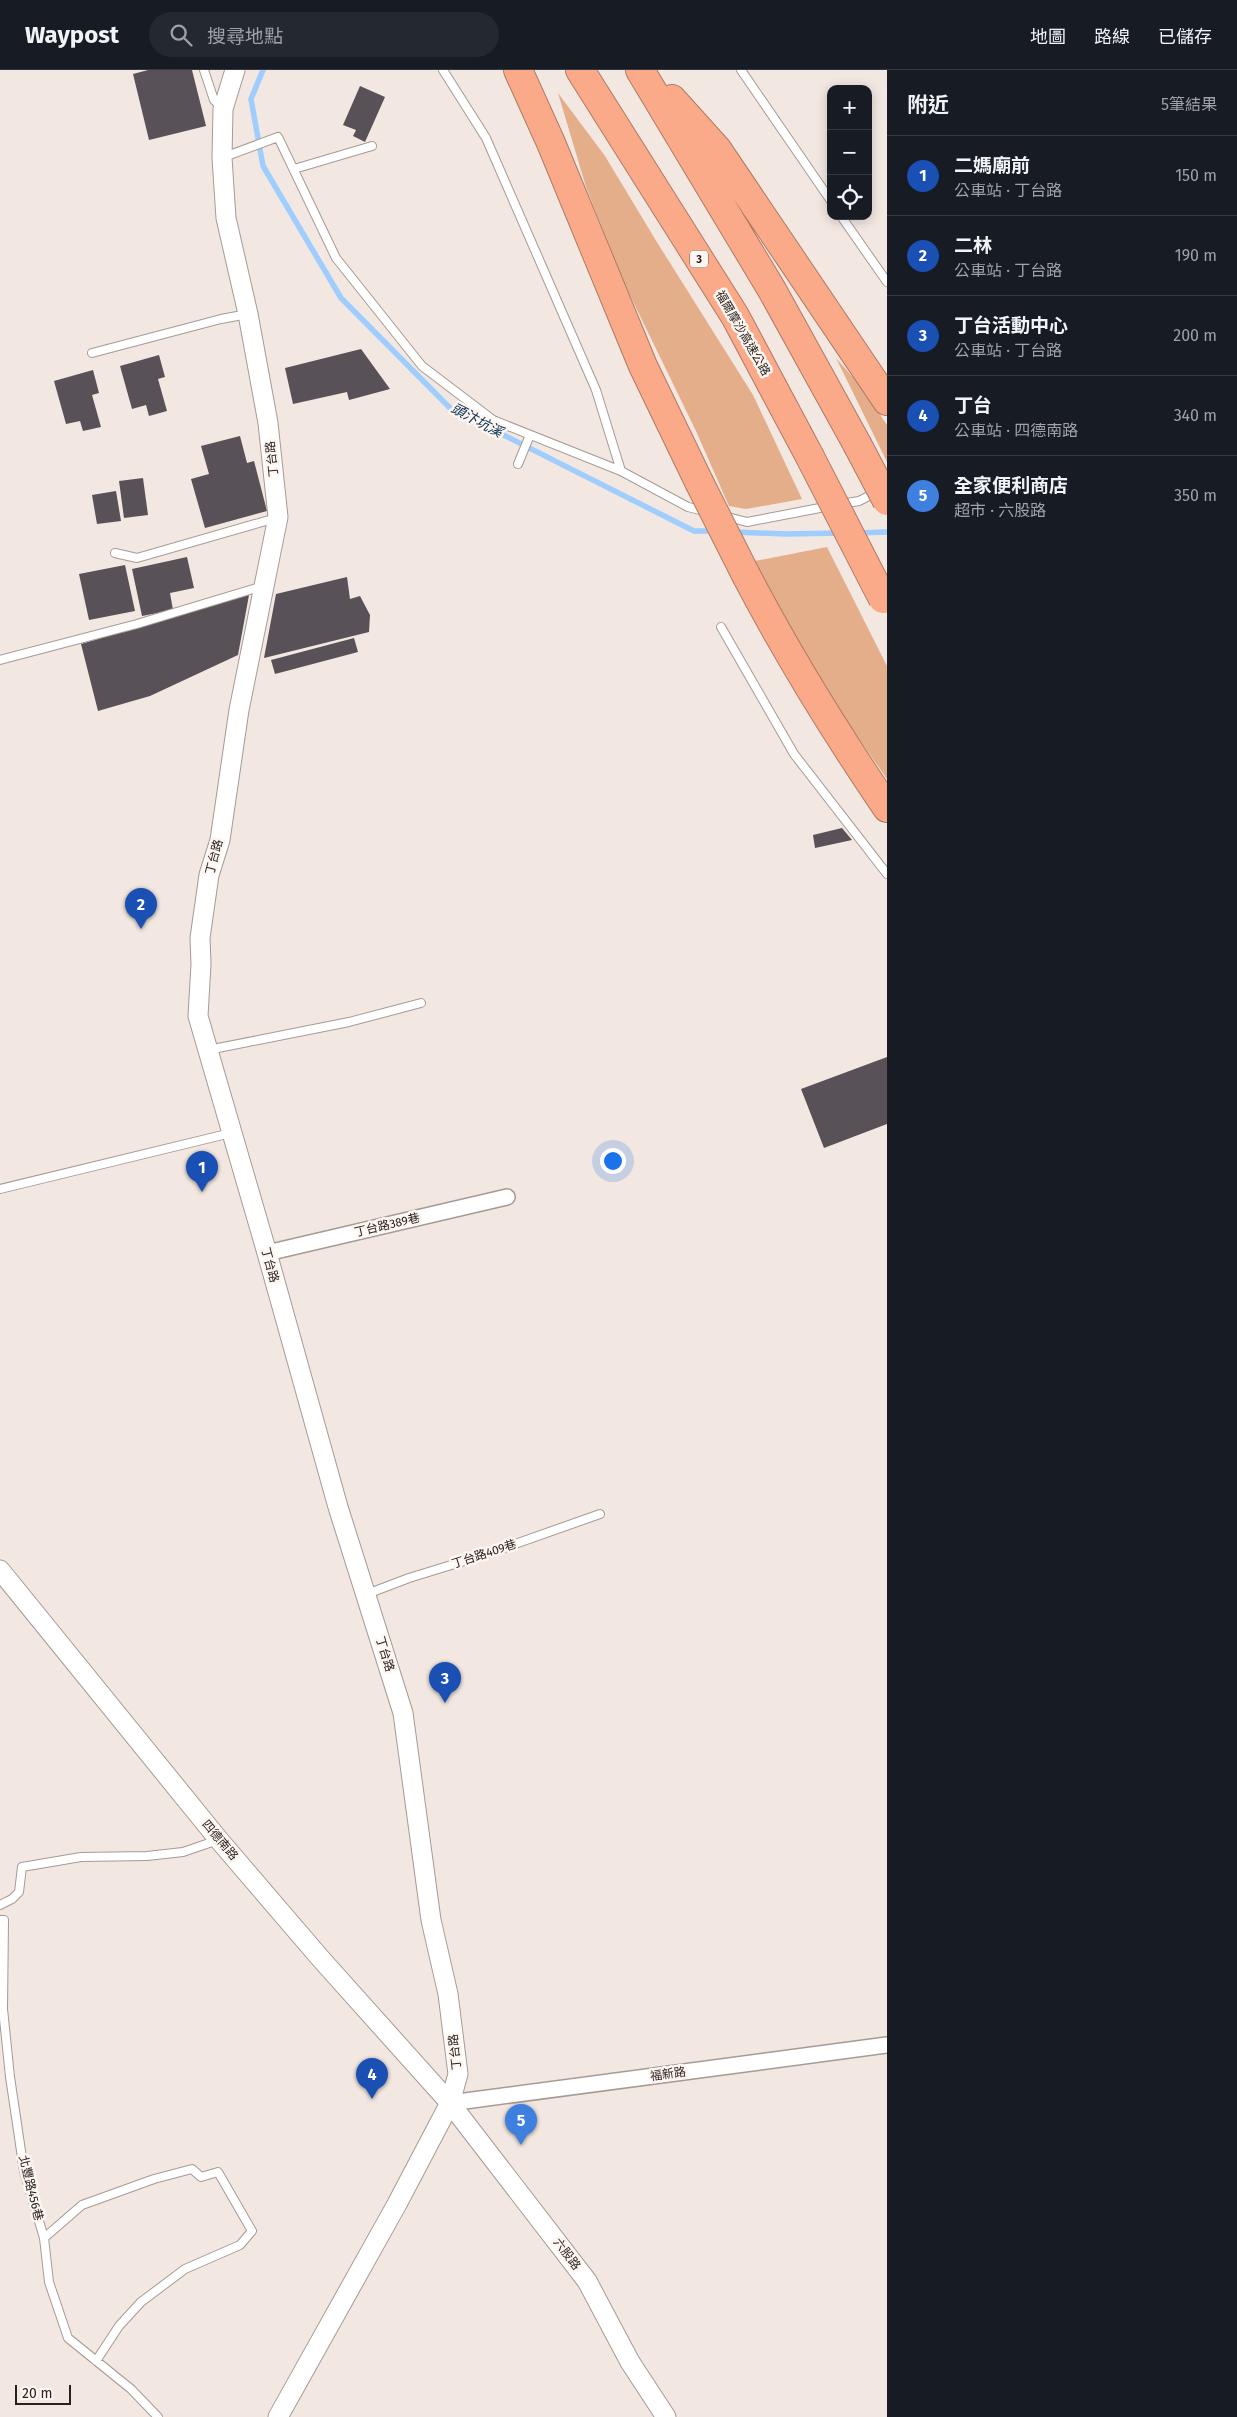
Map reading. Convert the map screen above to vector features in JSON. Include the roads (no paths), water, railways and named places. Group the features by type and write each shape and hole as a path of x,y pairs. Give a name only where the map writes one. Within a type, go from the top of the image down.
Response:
{"highway":[{"path":"518,70 551,143 643,366 699,482 747,577 805,682 887,808"},
{"name":"福爾摩沙高速公路","path":"580,70 735,316 885,602"},
{"path":"640,70 772,290 858,444 887,501"},
{"path":"645,70 716,149 887,401"}],"street":[{"name":"丁台路","path":"235,70 223,109 222,158 226,218 248,314 268,423 278,517 239,710 220,840 209,875 200,938 201,964 198,1016 338,1507 404,1713 431,1920 448,1994 458,2074 450,2103 397,2204 278,2417"},
{"name":"丁台路389巷","path":"267,1253 507,1197"},
{"name":"四德南路","path":"0,1570 219,1840 321,1959 450,2103"},
{"name":"福新路","path":"450,2103 887,2045"},
{"name":"六股路","path":"450,2103 588,2282 630,2362 666,2417"}],"lane":[{"path":"204,70 214,100 223,109"},
{"path":"443,70 486,138 596,390 621,471"},
{"path":"741,70 827,195"},
{"path":"222,158 278,137 336,258 422,366 494,420 621,471 688,508 747,522 860,500 887,487"},
{"path":"294,169 372,146"},
{"path":"844,220 887,282"},
{"path":"92,353 221,319 248,314"},
{"path":"518,464 530,435"},
{"path":"115,553 137,558 278,517"},
{"path":"0,660 138,624 264,585"},
{"path":"721,627 794,754 887,874"},
{"path":"208,1050 349,1022 421,1003"},
{"path":"0,1188 232,1133"},
{"name":"丁台路409巷","path":"367,1594 600,1514"},
{"path":"0,1905 19,1892 22,1867 81,1857 147,1856 184,1852 219,1840"},
{"name":"北豐路456巷","path":"0,1920 4,1920 3,2009 10,2077 24,2171 44,2238 49,2282 68,2338 131,2389 158,2417"},
{"path":"44,2238 82,2205 154,2179 192,2169 201,2177 218,2172 252,2231 240,2244 185,2269 141,2302 119,2326 96,2361"}],"waterway":[{"name":"頭汴坑溪","path":"263,70 251,99 263,166 341,298 450,408 694,531 715,531"},
{"name":"頭汴坑溪","path":"734,532 786,534 840,533"},
{"name":"頭汴坑溪","path":"857,533 887,532"}],"place":[{"name":"二林","path":"141,929"},
{"name":"二媽廟前","path":"202,1192"},
{"name":"丁台活動中心","path":"445,1703"},
{"name":"丁台","path":"372,2099"},
{"name":"全家便利商店","path":"521,2145"}]}
